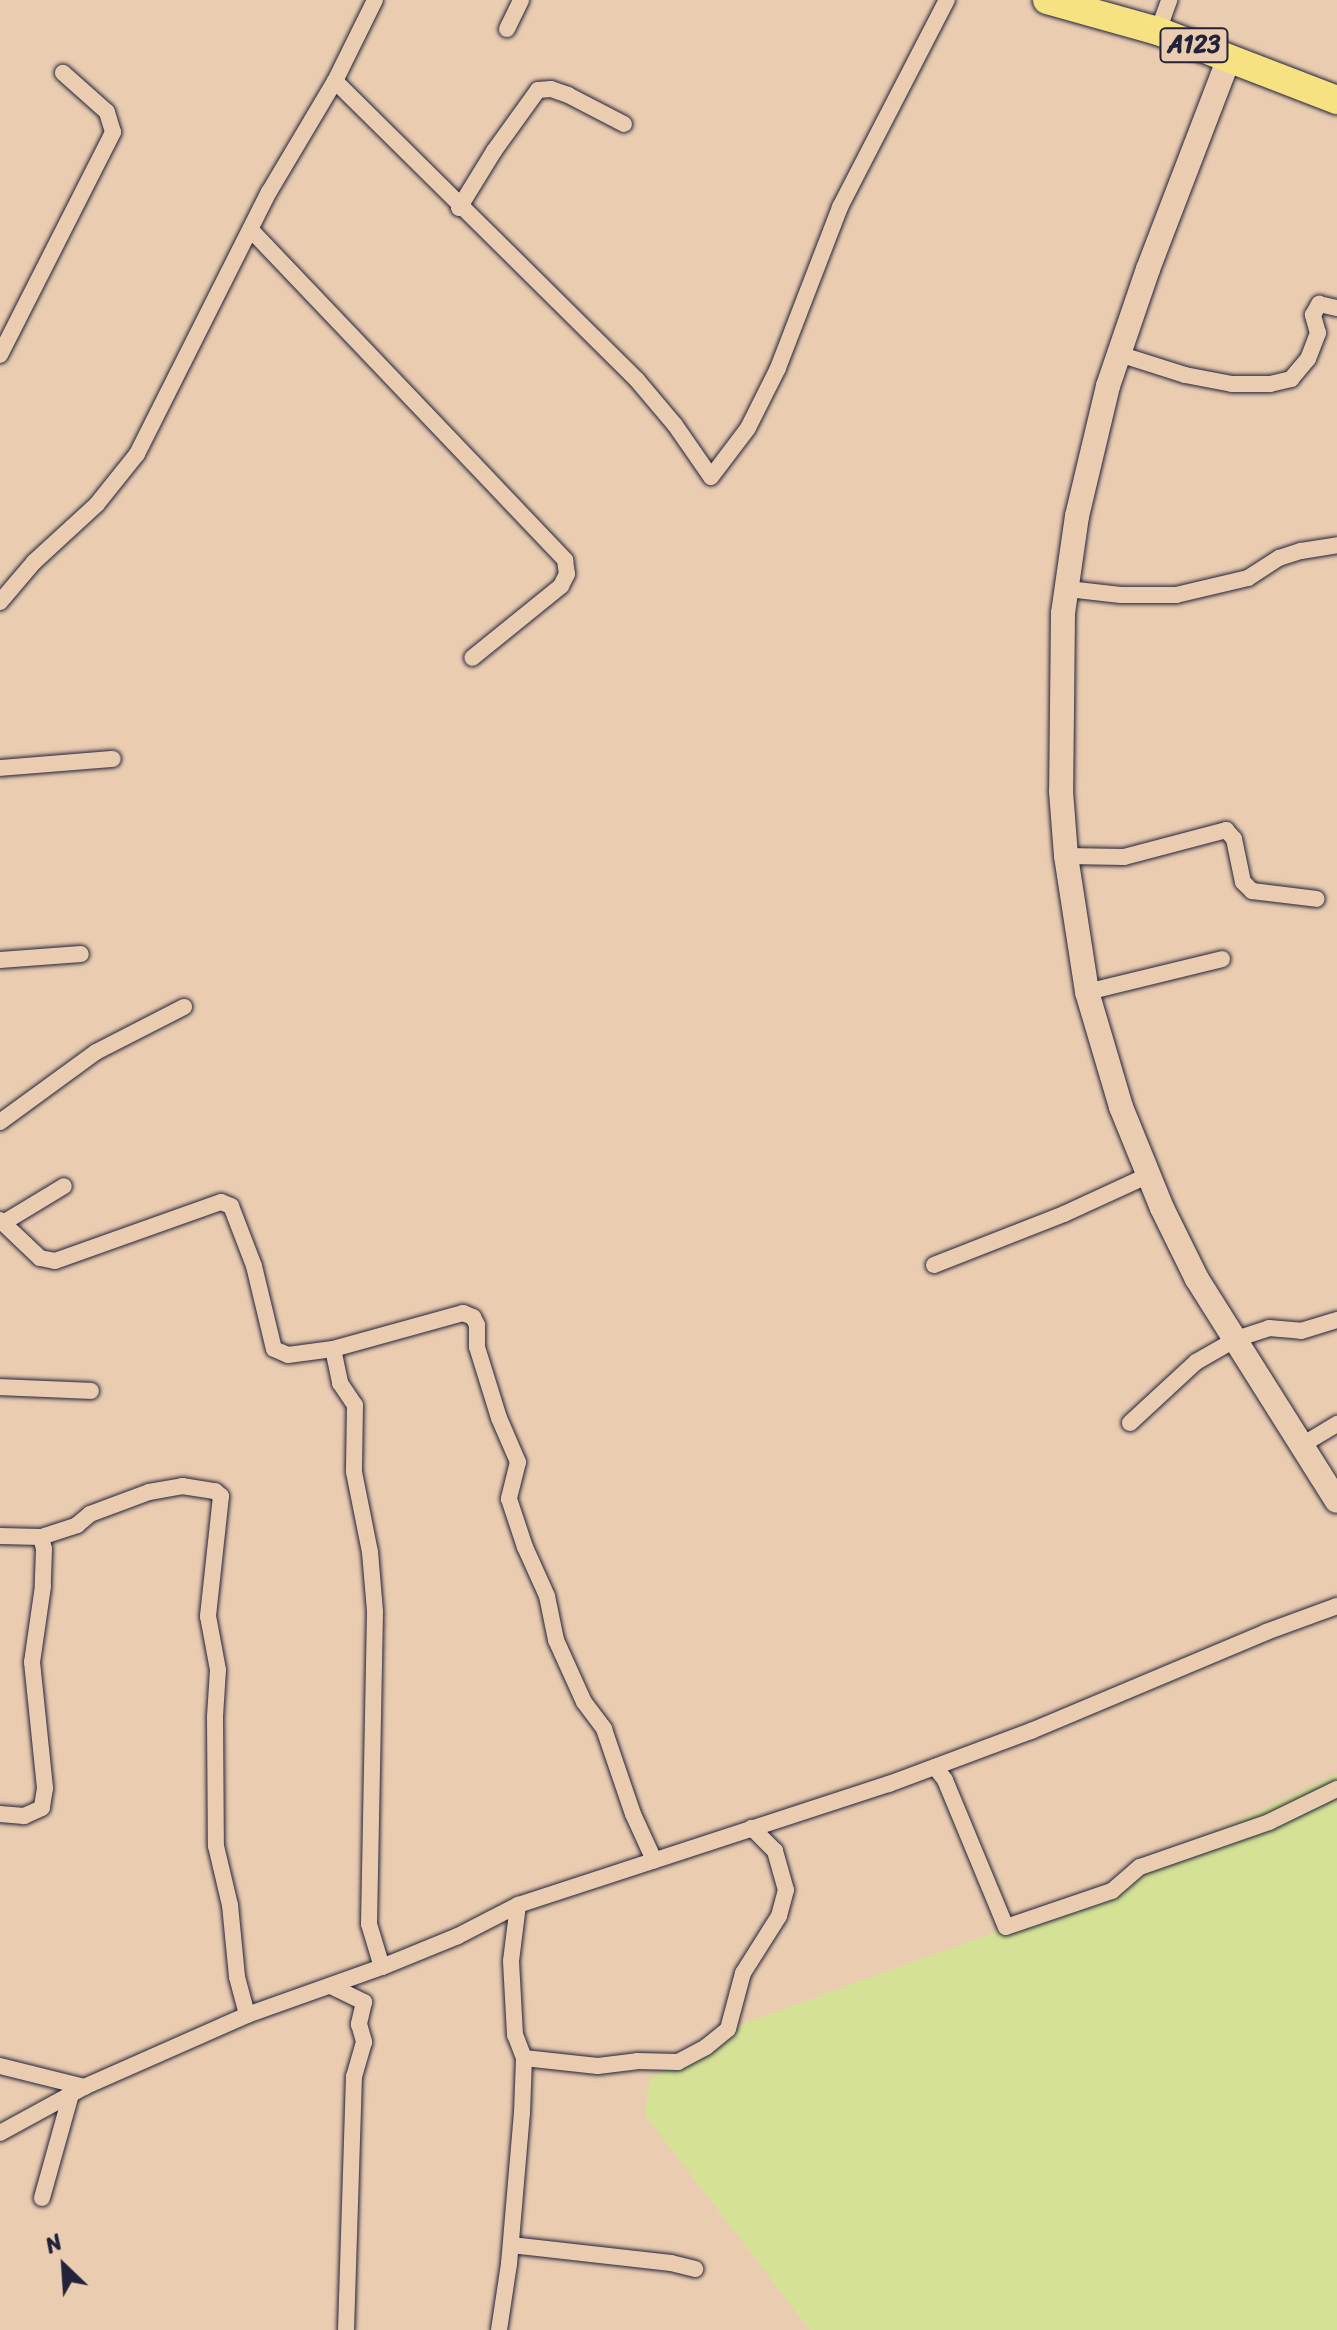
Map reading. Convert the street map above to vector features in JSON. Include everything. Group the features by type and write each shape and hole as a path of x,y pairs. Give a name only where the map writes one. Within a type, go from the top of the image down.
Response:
{"highway":[{"name":"A123","path":"1047,0 1158,31 1336,97"}],"main road":[{"path":"1229,58 1148,269 1119,354 1077,516 1060,689 1066,856 1087,992 1097,1034 1121,1107 1151,1174 1162,1208 1197,1279 1337,1501"}],"street":[{"path":"0,602 34,562 97,504 137,454 251,230 335,81 375,0"},
{"path":"507,29 521,0"},
{"path":"335,81 459,208 542,283 637,380 675,425 711,477 748,428 772,380 840,207 947,0"},
{"path":"1158,31 1169,0"},
{"path":"0,355 113,132 107,112 63,73"},
{"path":"459,208 494,151 538,90 551,89 568,95 624,124"},
{"path":"251,230 565,560 567,574 561,586 472,658"},
{"path":"1119,354 1185,375 1232,384 1270,384 1291,379 1308,359 1318,333 1313,315 1319,304 1337,308"},
{"path":"1068,589 1121,595 1176,595 1248,578 1279,558 1337,545"},
{"path":"0,768 113,759"},
{"path":"1066,856 1124,857 1226,830 1234,839 1243,882 1252,891 1317,899"},
{"path":"0,960 81,954"},
{"path":"1087,992 1222,959"},
{"path":"0,1122 96,1052 184,1007"},
{"path":"934,1265 1064,1214 1151,1174"},
{"path":"64,1186 2,1222 40,1258 55,1261 221,1202 231,1206 254,1266 274,1349 288,1355 333,1349 463,1313 473,1317 495,1406 518,1462 509,1499 525,1547 547,1596 556,1640 584,1702 604,1729 633,1814 654,1860"},
{"path":"1130,1423 1196,1362 1236,1339 1269,1328 1301,1331 1337,1320"},
{"path":"333,1349 340,1383 355,1405 354,1472 370,1552 375,1612 369,1924 382,1967"},
{"path":"0,1387 91,1391"},
{"path":"1302,1445 1337,1424"},
{"path":"0,1536 41,1537 77,1525 90,1514 149,1492 182,1486 215,1491 221,1496 208,1616 218,1670 215,1717 216,1846 230,1905 237,1977 247,2015"},
{"path":"0,1814 24,1816 44,1805 32,1662 43,1586 41,1537"},
{"path":"0,2133 78,2091 247,2015 382,1967 458,1936 518,1905 841,1801 935,1767 1337,1606"},
{"path":"935,1767 945,1780 1006,1927 1117,1889 1140,1867 1269,1822 1337,1789"},
{"path":"524,2058 598,2066 637,2061 678,2062 706,2047 728,2029 743,1973 779,1916 786,1890 775,1851 752,1828"},
{"path":"499,2330 511,2245 524,2058 515,2035 511,1961 518,1905"},
{"path":"331,1986 364,2002 359,2024 364,2042 354,2076 346,2330"},
{"path":"0,2066 78,2091"},
{"path":"42,2198 78,2091"},
{"path":"511,2245 671,2263 695,2269"}],"green space":[{"path":"1337,1774 1337,2330 810,2330 645,2115 650,2079 728,2029 1120,1887 1140,1867"}]}
